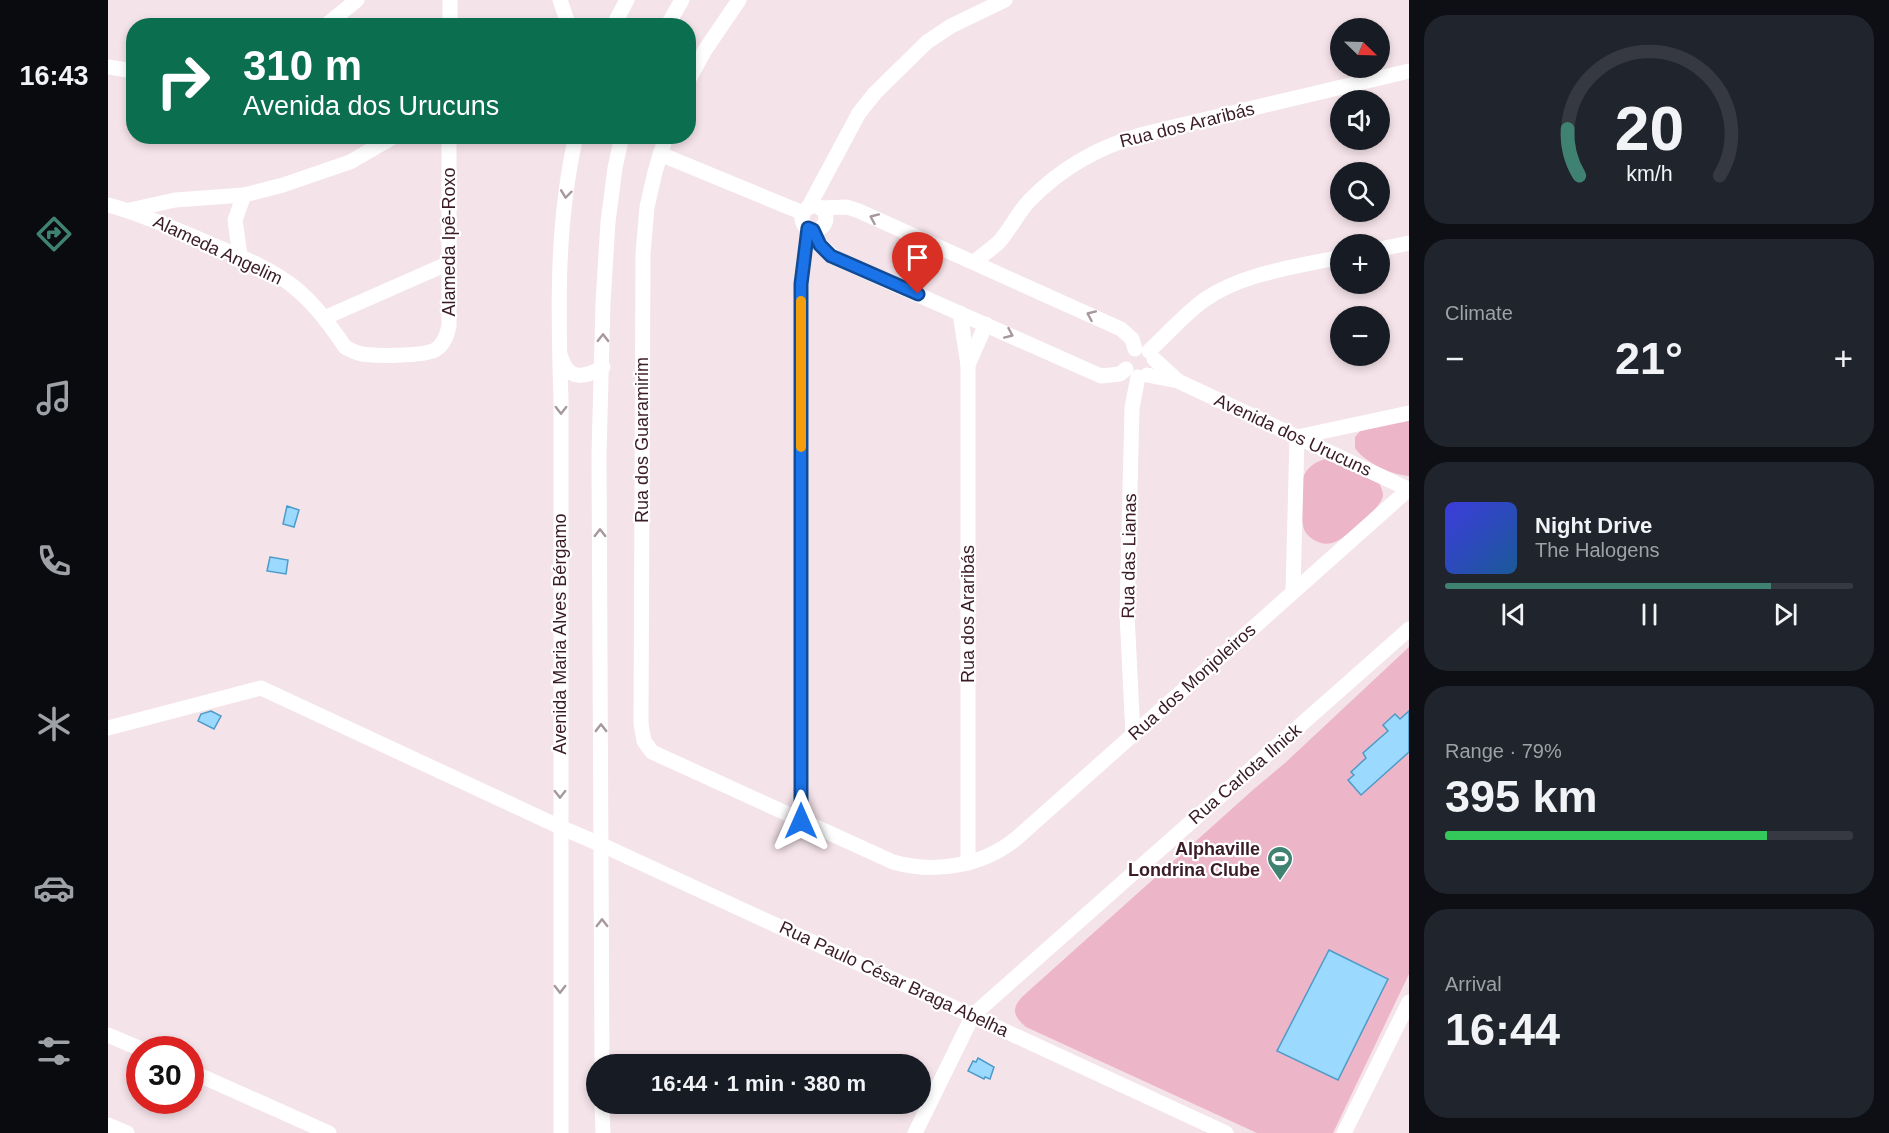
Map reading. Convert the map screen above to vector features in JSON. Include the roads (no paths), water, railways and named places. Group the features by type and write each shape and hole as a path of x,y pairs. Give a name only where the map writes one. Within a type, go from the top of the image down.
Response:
{"street":[{"path":"335,18 357,0"},
{"path":"450,0 450,18"},
{"path":"560,0 566,18"},
{"path":"617,18 627,0"},
{"path":"672,18 682,0"},
{"path":"696,66 739,0"},
{"path":"801,821 801,284 810,217 859,113 875,93 927,42 951,26 1005,0"},
{"path":"108,67 126,70"},
{"name":"Rua dos Araribás","path":"974,262 1000,241 1018,213 1044,187 1092,153 1109,145 1144,134 1409,71"},
{"path":"130,210 175,200 244,195 283,185 350,162 381,144"},
{"name":"Alameda Ipê-Roxo","path":"441,345 449,326 449,144"},
{"name":"Avenida Maria Alves Bérgamo","path":"561,1133 561,234 569,167 574,144"},
{"path":"602,1054 599,454 603,303 608,222 621,144"},
{"name":"Rua dos Guaramirim","path":"645,745 641,724 642,285 647,207 663,144"},
{"name":"Avenida dos Urucuns","path":"660,154 810,217 847,207 859,211 1121,329 1178,381"},
{"path":"240,256 235,220 244,195"},
{"name":"Alameda Angelim","path":"108,205 130,210 240,256 274,273 306,297 345,346 360,354 420,354 436,350 441,345"},
{"name":"Avenida dos Urucuns","path":"810,217 820,245 831,256 1101,375 1137,374 1178,381 1409,489"},
{"name":"Rua dos Araribás","path":"995,272 1000,241"},
{"path":"1390,247 1409,243"},
{"path":"1146,353 1153,368 1137,374 1125,364 1128,355 1146,353 1204,300 1224,289 1254,277 1330,260"},
{"path":"324,318 449,263"},
{"name":"Rua dos Araribás","path":"960,313 968,365 968,863"},
{"name":"Rua dos Araribás","path":"968,365 986,324"},
{"path":"560,354 564,367 574,375 588,376 603,367"},
{"name":"Rua das Lianas","path":"1133,736 1127,614 1132,408 1137,374"},
{"path":"1293,591 1297,437 1409,413"},
{"name":"Rua dos Monjoleiros","path":"645,745 652,752 900,864 937,867 968,863 990,855 1014,841 1409,489"},
{"name":"Rua Carlota Ilnick","path":"973,1015 1409,629"},
{"name":"Rua Paulo César Braga Abelha","path":"108,728 261,688 1226,1133"},
{"path":"1344,1133 1409,1002"},
{"path":"915,1133 973,1015"},
{"path":"108,1035 126,1043"},
{"path":"204,1077 329,1133"},
{"path":"602,1114 603,1133"},
{"path":"108,1125 127,1133"}],"place":[{"name":"Alphaville Londrina Clube","path":"1280,882"}]}
